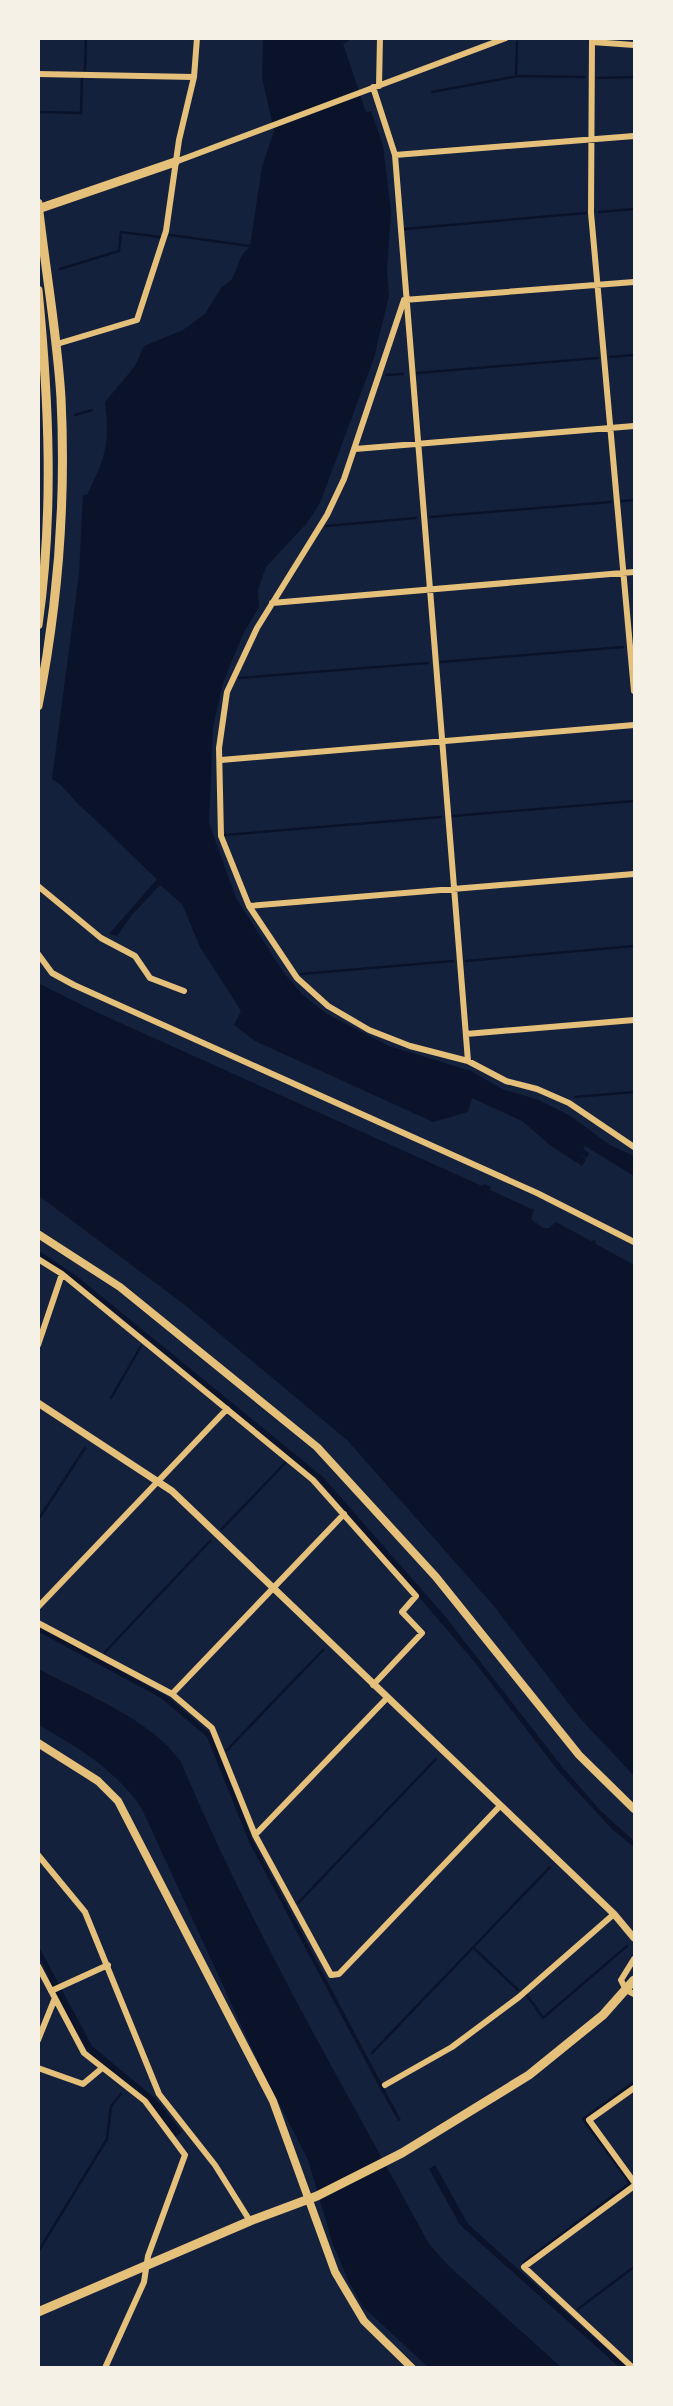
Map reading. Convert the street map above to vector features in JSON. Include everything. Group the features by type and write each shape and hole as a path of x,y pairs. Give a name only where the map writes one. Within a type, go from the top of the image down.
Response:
{"main road":[{"path":"39,209 176,162"},
{"path":"38,202 57,344 62,438 59,556 38,706"},
{"path":"38,290 49,435 43,499 38,625"},
{"path":"38,1234 120,1287 317,1447 436,1577 579,1755 635,1809"},
{"path":"38,1743 98,1780 118,1801 273,2101 345,2290 364,2321 412,2368"},
{"path":"38,2312 250,2221 312,2198 397,2155 528,2075 630,1992 635,1980"}],"street":[{"path":"57,344 137,320 166,231 176,162 194,77 197,38"},
{"path":"380,38 376,86 395,155 404,300 468,1060"},
{"path":"176,162 506,38"},
{"path":"635,45 592,40 591,214 635,691"},
{"path":"38,74 194,77"},
{"path":"395,155 635,136"},
{"path":"404,300 635,282"},
{"path":"404,300 355,449 327,514 272,603 227,692 219,748 219,829 249,906 297,978 328,1006 369,1030 410,1046 468,1060 506,1081 569,1103 635,1147"},
{"path":"355,449 635,426"},
{"path":"272,603 635,572"},
{"path":"221,760 635,724"},
{"path":"249,906 635,874"},
{"path":"38,886 101,938 135,956 150,978 184,992"},
{"path":"38,954 52,972 74,985 537,1193 635,1242"},
{"path":"466,1034 635,1020"},
{"path":"38,1259 62,1274 313,1480 416,1596 402,1612 422,1633 373,1685"},
{"path":"38,1345 62,1274"},
{"path":"38,1403 172,1491 614,1914 635,1938"},
{"path":"38,1607 227,1409"},
{"path":"172,1694 344,1514"},
{"path":"38,1623 172,1694 212,1728 255,1835 331,1975 337,1975 500,1806"},
{"path":"255,1835 387,1698"},
{"path":"38,1855 85,1912 159,2094 215,2165 250,2221"},
{"path":"385,2085 452,2047 519,1997 614,1914"},
{"path":"630,1992 621,1980 635,1959"},
{"path":"38,2040 53,1993 108,1965"},
{"path":"38,1966 76,2040 101,2068 145,2101 185,2155 145,2266 144,2281 105,2368"},
{"path":"38,2068 83,2084 101,2068"},
{"path":"633,2366 524,2267 635,2184 589,2120 635,2088"}],"water":[{"path":"263,39 349,41 343,44 366,112 371,111 383,145 391,212 387,270 389,296 374,358 320,503 307,523 266,567 258,590 259,607 243,634 223,683 213,727 209,823 236,898 284,973 303,995 327,1014 389,1046 471,1071 502,1089 539,1100 569,1115 610,1145 634,1156 634,1176 585,1146 583,1149 589,1153 587,1158 580,1155 586,1159 582,1166 551,1146 522,1121 472,1098 468,1112 433,1122 255,1041 234,1025 241,1011 200,947 182,904 160,885 117,936 109,934 157,879 52,779 79,573 83,495 87,495 105,451 105,402 135,366 144,346 183,330 205,314 221,288 232,279 242,255 250,246 262,167 274,131 262,77"},
{"path":"38,983 96,1012 482,1186 484,1184 491,1187 490,1190 534,1210 531,1219 543,1228 549,1228 556,1222 591,1241 595,1240 596,1244 634,1265 634,1776 578,1716 493,1605 347,1440 185,1305 39,1196"},
{"path":"38,1250 78,1277 323,1477 444,1615 564,1769 601,1811 634,1841 634,1847 612,1829 560,1773 473,1660 319,1481 106,1305 39,1256"},
{"path":"38,1626 168,1697 211,1734 253,1841 401,2120 398,2121 383,2094 250,1844 207,1737 161,1698 39,1632"},
{"path":"39,1669 135,1720 169,1747 181,1762 268,1946 429,2244 449,2266 561,2367 428,2367 363,2307 332,2242 308,2160 259,2064 141,1807 107,1770 39,1725"},
{"path":"38,1945 92,2046 157,2100 182,2132 176,2137 155,2113 82,2043 39,1956"},
{"path":"435,2165 468,2224 627,2367 619,2367 460,2225 429,2169"}],"waterway":[{"path":"85,70 86,38"},
{"path":"516,76 517,42"},
{"path":"432,92 518,76 585,77"},
{"path":"597,78 634,77"},
{"path":"40,112 81,113 82,78"},
{"path":"599,212 634,209"},
{"path":"404,229 586,213"},
{"path":"60,269 119,251 121,232 160,237"},
{"path":"170,235 250,246"},
{"path":"610,357 634,355"},
{"path":"417,373 598,358"},
{"path":"386,375 403,374"},
{"path":"75,415 92,410"},
{"path":"622,501 634,500"},
{"path":"430,517 611,502"},
{"path":"326,526 416,518"},
{"path":"441,662 623,647"},
{"path":"239,678 428,663"},
{"path":"453,816 634,801"},
{"path":"225,835 441,817"},
{"path":"466,961 634,946"},
{"path":"301,974 453,961"},
{"path":"575,1097 634,1092"},
{"path":"111,1398 141,1346"},
{"path":"38,1520 85,1448"},
{"path":"222,1529 285,1463"},
{"path":"105,1652 210,1541"},
{"path":"227,1750 323,1650"},
{"path":"298,1903 436,1759"},
{"path":"372,2053 550,1867"},
{"path":"527,1995 543,2018 627,1946"},
{"path":"473,1947 518,1990"},
{"path":"524,2262 630,2183 583,2119 634,2082"},
{"path":"38,2252 107,2139 111,2106 121,2094"},
{"path":"578,2309 634,2267"}]}
